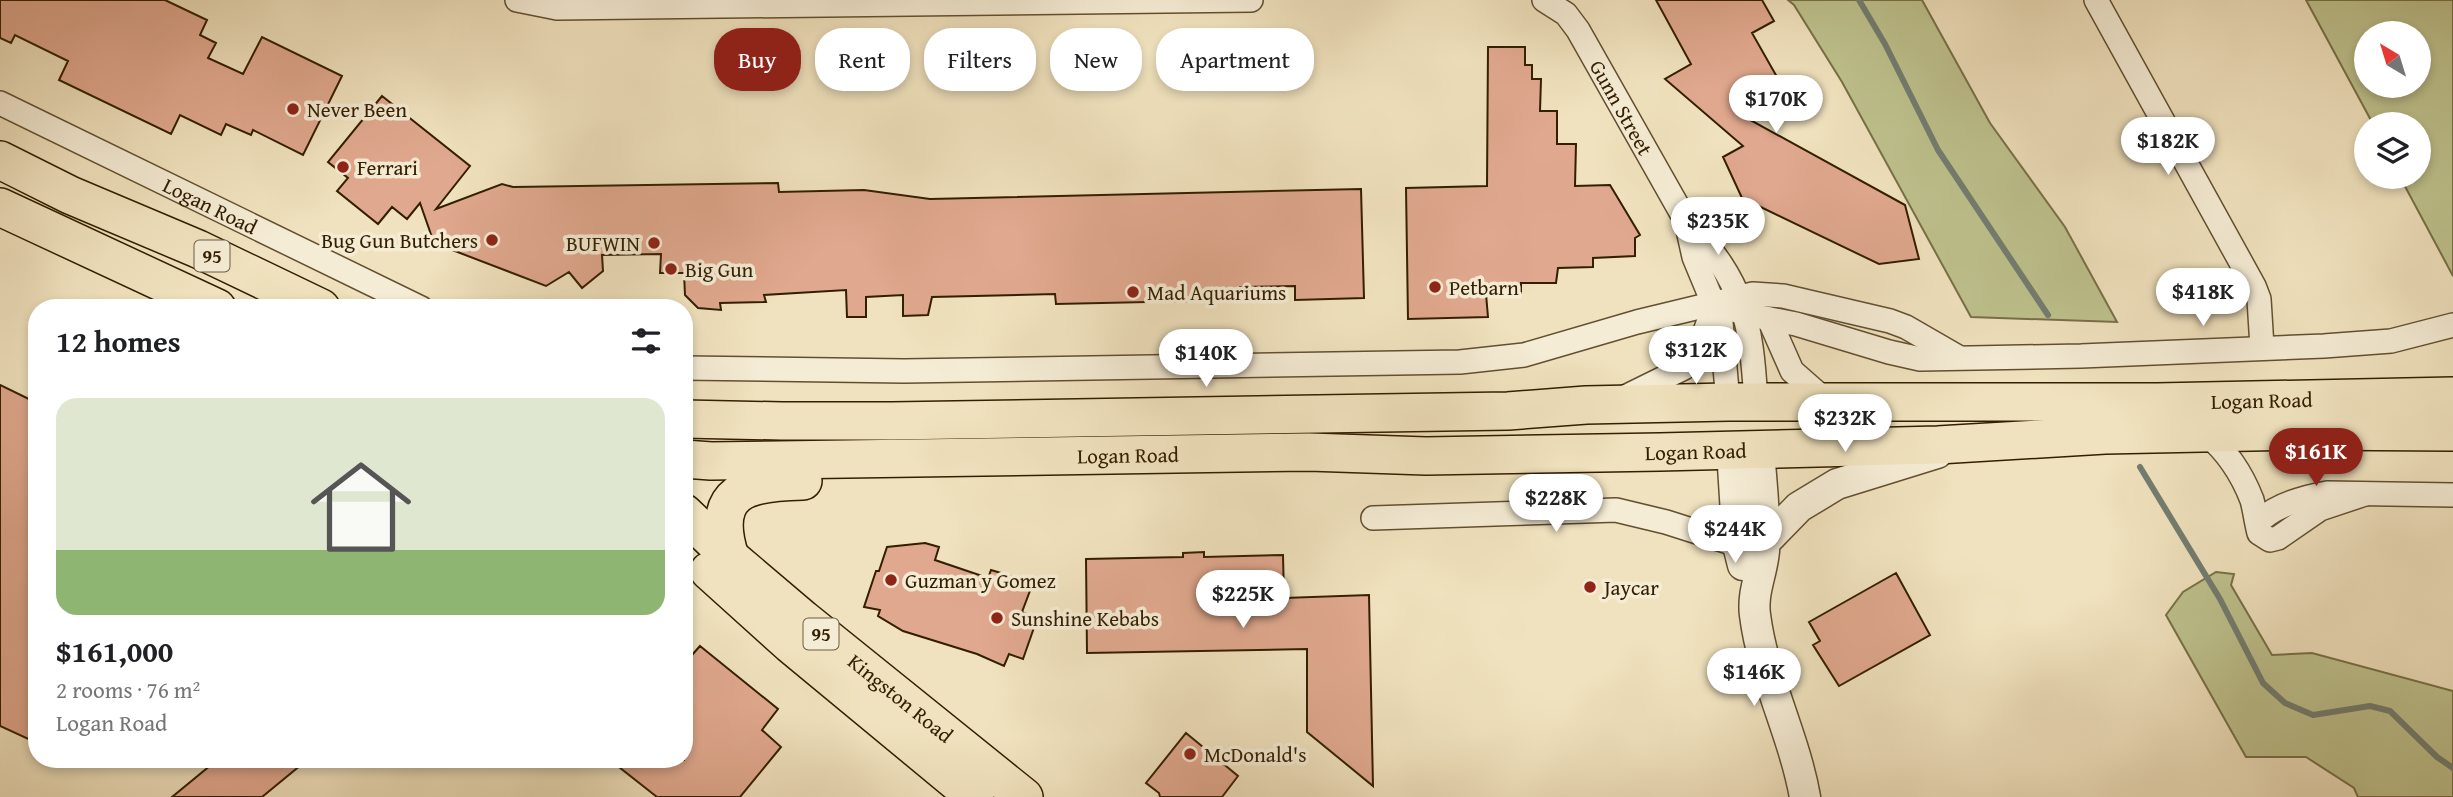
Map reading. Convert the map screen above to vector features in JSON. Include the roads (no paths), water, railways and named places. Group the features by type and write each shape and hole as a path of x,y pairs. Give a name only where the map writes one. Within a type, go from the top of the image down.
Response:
{"main road":[{"name":"Logan Road","path":"0,160 61,191 198,249 302,299"},
{"name":"95","path":"0,207 198,299"},
{"name":"Logan Road","path":"693,419 920,420 1508,411 1609,404 1825,400 2033,402 2453,396"},
{"path":"1742,402 1745,449"},
{"name":"Logan Road","path":"693,459 880,459 1309,452 1426,456 1971,443 2105,435 2453,432"},
{"path":"730,557 724,531 724,514 732,499 741,491 769,482 827,479 847,474 880,459"},
{"name":"Kingston Road","path":"693,522 730,557 864,669 1024,797"},
{"name":"Kingston Road","path":"693,558 790,644 975,797"},
{"name":"95","path":"693,576 751,624 790,644"}],"street":[{"path":"517,0 557,8 1251,0"},
{"name":"Gunn Street","path":"1545,0 1566,14 1578,30 1686,221 1715,254 1742,305 1752,347 1742,402"},
{"path":"2096,0 2254,286 2259,299 2262,347"},
{"name":"Logan Road","path":"0,103 403,299"},
{"name":"Gunn Street","path":"1686,221 1691,250 1715,304 1742,402"},
{"path":"1742,305 1753,294 1774,295 1881,319 1906,327 1958,357"},
{"path":"693,368 894,372 1460,362 1524,355 1637,322 1715,304 1742,305 1769,319 1920,359 2081,356 2324,346 2391,341 2453,325"},
{"path":"1609,404 1684,369 1699,348 1715,304"},
{"path":"1769,319 1792,371 1825,400"},
{"path":"2205,433 2219,444 2240,475 2251,499 2259,533 2270,540 2278,538 2320,509 2365,494 2453,495"},
{"path":"1751,544 1799,507 1837,484 1971,443"},
{"path":"1745,449 1751,544 1762,561 1754,594 1760,647 1805,797"},
{"path":"1373,518 1616,510 1751,544"}],"waterway":[{"path":"1859,0 1885,44 1938,150 2048,315"},
{"path":"2140,467 2220,599 2263,683 2285,703 2313,715 2370,706 2390,711 2437,757 2453,768"}],"place":[{"name":"Never Been","path":"293,109"},
{"name":"Ferrari","path":"343,167"},
{"name":"Bug Gun Butchers","path":"492,240"},
{"name":"BUFWIN","path":"654,243"},
{"name":"Big Gun","path":"671,269"},
{"name":"Petbarn","path":"1435,287"},
{"name":"Mad Aquariums","path":"1133,292"},
{"name":"Guzman y Gomez","path":"891,580"},
{"name":"Jaycar","path":"1590,587"},
{"name":"Sunshine Kebabs","path":"997,618"},
{"name":"McDonald's","path":"1190,754"}]}
